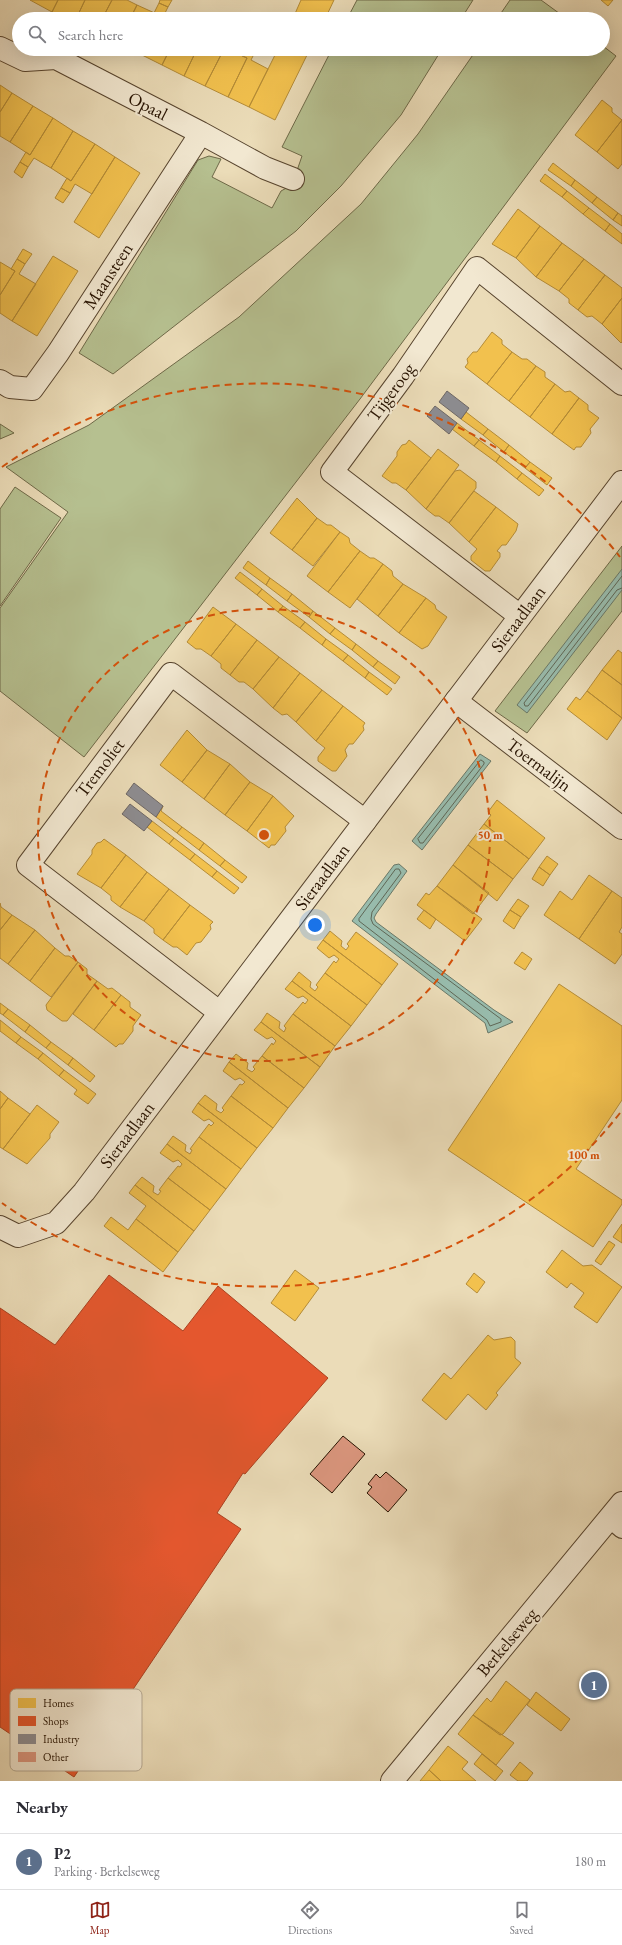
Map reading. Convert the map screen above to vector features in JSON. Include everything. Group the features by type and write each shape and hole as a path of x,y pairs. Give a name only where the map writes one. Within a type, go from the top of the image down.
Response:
{"street":[{"name":"Opaal","path":"0,48 12,54"},
{"name":"Opaal","path":"17,56 25,60 56,58 200,132 265,168 293,179"},
{"name":"Maansteen","path":"0,381 10,387 32,389 84,314 200,132"},
{"name":"Tijgeroog","path":"520,616 332,472 403,376 477,268 622,384"},
{"name":"Sieraadlaan","path":"0,1227 18,1236 56,1223 84,1192 622,482"},
{"name":"Tremoliet","path":"219,1012 28,865 171,674 365,821"},
{"name":"Toermalijn","path":"456,701 622,828"},
{"name":"Berkelseweg","path":"392,1781 618,1517"}],"shaded area":[{"path":"357,0 473,0 465,12 351,12"},
{"path":"510,0 541,0 557,12 502,12"},
{"path":"610,51 616,56 360,399 84,757 0,691 0,608 68,512 6,467 89,425 239,317 361,204 418,134 472,56 610,56"},
{"path":"328,56 438,56 401,115 341,186 296,231 113,374 79,353 198,160 209,156 221,159 212,177 272,208 281,191 292,185 302,156 282,147"},
{"path":"0,424 14,433 0,439"},
{"path":"15,487 61,518 0,606 0,509"},
{"path":"622,546 622,611 527,733 495,711"}],"water":[{"path":"622,569 622,590 527,713 517,705"},
{"path":"480,754 491,761 422,850 412,841"},
{"path":"399,864 407,871 376,914 374,918 376,922 494,1010 513,1022 488,1033 485,1023 352,921 394,865"}],"building: Homes":[{"path":"30,0 58,0 52,12"},
{"path":"58,0 85,0 79,12 52,12"},
{"path":"85,0 112,0 106,12 79,12"},
{"path":"112,0 127,0 137,5 134,12 106,12"},
{"path":"160,0 172,0 168,7 159,3"},
{"path":"301,0 334,0 328,12 296,12"},
{"path":"601,0 613,0 608,6"},
{"path":"159,3 168,7 166,12 154,12"},
{"path":"137,5 152,12 134,12"},
{"path":"144,56 166,56 162,65"},
{"path":"166,56 194,56 184,76 162,65"},
{"path":"194,56 220,56 205,86 184,76"},
{"path":"220,56 243,56 247,58 228,97 205,86"},
{"path":"242,56 253,56 251,60 268,69 249,107 228,97 247,58"},
{"path":"274,56 307,56 275,120 249,107"},
{"path":"0,85 12,93 0,112"},
{"path":"12,93 33,106 10,142 0,136 0,112"},
{"path":"602,100 612,108 612,112 622,120 597,152 575,135"},
{"path":"33,106 53,118 30,155 10,142"},
{"path":"53,118 73,131 51,168 34,158 28,167 20,162 26,152 30,155"},
{"path":"622,120 622,164 618,169 597,152"},
{"path":"73,131 95,144 71,181 51,168"},
{"path":"95,144 115,157 92,194 75,184 70,193 61,188 67,178 71,181"},
{"path":"115,157 140,173 99,238 74,222"},
{"path":"20,162 28,167 22,178 14,172"},
{"path":"553,163 575,180 571,186 548,170"},
{"path":"545,174 567,191 562,197 540,181"},
{"path":"575,180 597,197 592,203 571,186"},
{"path":"61,188 70,193 63,203 55,198"},
{"path":"567,191 589,208 583,214 562,197"},
{"path":"597,197 618,213 613,220 592,203"},
{"path":"589,208 610,224 605,231 583,214"},
{"path":"518,209 540,226 516,258 492,244"},
{"path":"618,213 622,216 622,226 613,220"},
{"path":"610,224 622,234 622,244 605,231"},
{"path":"540,226 562,243 536,277 516,258"},
{"path":"562,243 584,259 559,291 536,277"},
{"path":"23,249 32,254 25,264 17,259"},
{"path":"53,256 78,271 37,336 12,321"},
{"path":"17,259 25,264 19,274 36,284 12,321 0,313 0,295 15,271 11,269"},
{"path":"584,259 605,275 578,310 569,303 569,299 559,291"},
{"path":"0,262 15,271 0,295"},
{"path":"605,275 622,288 622,298 602,324 592,316 587,317 578,310"},
{"path":"622,298 622,342 621,343 602,324"},
{"path":"492,332 502,340 502,344 512,352 487,384 465,367 468,363 467,359 473,352 477,352"},
{"path":"512,352 522,359 527,359 536,366 509,401 487,384"},
{"path":"536,366 545,372 545,377 555,384 530,417 509,401"},
{"path":"555,384 565,392 570,391 579,398 552,434 530,417"},
{"path":"579,398 588,405 588,410 599,418 590,429 591,433 581,447 576,447 574,450 552,434"},
{"path":"466,412 488,429 483,435 461,419"},
{"path":"457,423 479,440 474,446 452,429"},
{"path":"488,429 509,445 504,452 483,435"},
{"path":"409,440 431,458 406,490 382,476 397,456 397,452 402,445 406,444"},
{"path":"479,440 500,456 496,462 474,446"},
{"path":"509,445 530,462 525,468 504,452"},
{"path":"438,449 459,465 426,509 406,490"},
{"path":"500,456 522,473 517,479 496,462"},
{"path":"530,462 552,478 547,485 525,468"},
{"path":"460,470 476,482 476,488 449,523 439,516 435,516 426,509 455,471"},
{"path":"522,473 544,490 539,496 517,479"},
{"path":"474,491 496,507 469,542 449,523"},
{"path":"297,498 317,518 292,550 270,533"},
{"path":"496,507 518,524 516,531 506,545 502,545 497,551 500,553 500,557 490,571 485,571 471,560 471,556 477,549 469,542"},
{"path":"317,518 327,525 331,525 340,532 313,566 292,550"},
{"path":"340,532 349,538 350,543 360,551 328,592 307,576"},
{"path":"360,551 383,564 350,608 328,592"},
{"path":"248,561 270,578 266,585 243,568"},
{"path":"383,564 392,571 393,576 403,584 378,616 357,599"},
{"path":"240,572 262,589 257,595 235,578"},
{"path":"270,578 292,594 287,601 266,585"},
{"path":"403,584 426,598 399,633 378,616"},
{"path":"262,589 283,606 278,612 257,595"},
{"path":"292,594 313,611 309,617 287,601"},
{"path":"426,598 435,605 436,609 447,617 428,646 422,649 399,633"},
{"path":"283,606 305,622 300,628 278,612"},
{"path":"213,607 236,624 211,656 201,649 196,649 187,642"},
{"path":"313,611 335,628 330,634 309,617"},
{"path":"305,622 326,639 322,645 300,628"},
{"path":"236,624 257,640 230,675 221,668 221,664 211,656"},
{"path":"335,628 356,644 352,650 330,634"},
{"path":"326,639 348,655 343,661 322,645"},
{"path":"257,640 279,657 253,689 244,682 239,682 230,675"},
{"path":"356,644 378,661 373,667 352,650"},
{"path":"618,650 622,653 622,685 602,670"},
{"path":"348,655 369,672 365,678 343,661"},
{"path":"279,657 300,673 273,708 253,689"},
{"path":"378,661 400,677 395,684 373,667"},
{"path":"602,670 622,685 622,718 587,691"},
{"path":"369,672 392,689 387,695 365,678"},
{"path":"300,673 322,690 296,722 287,714 282,715 273,708"},
{"path":"322,690 343,706 316,741 296,722"},
{"path":"587,691 622,718 607,740 567,709 576,697 580,700"},
{"path":"343,706 365,723 363,726 364,730 353,744 349,744 345,750 347,756 336,771 332,771 318,761 318,757 325,748 316,741"},
{"path":"187,730 207,750 182,782 160,765"},
{"path":"207,750 230,764 204,799 182,782"},
{"path":"230,764 250,782 225,815 204,799"},
{"path":"250,782 273,796 247,831 225,815"},
{"path":"273,796 294,816 285,827 286,831 275,845 271,845 269,848 247,831"},
{"path":"497,800 545,838 529,859 484,824 491,815 488,812"},
{"path":"163,806 161,811 182,827 177,833 156,817"},
{"path":"152,821 174,838 169,844 147,827"},
{"path":"484,824 529,859 513,879 468,845"},
{"path":"182,827 204,843 199,850 177,833"},
{"path":"174,838 195,854 190,860 169,844"},
{"path":"104,839 126,855 101,888 77,874 92,854 92,850 97,843"},
{"path":"204,843 225,860 220,866 199,850"},
{"path":"468,845 513,879 497,901 453,865"},
{"path":"195,854 217,871 212,877 190,860"},
{"path":"126,855 147,872 120,907 111,900 111,896 101,888"},
{"path":"547,856 558,864 550,875 539,867"},
{"path":"225,860 247,877 242,883 220,866"},
{"path":"453,865 489,893 473,914 437,886"},
{"path":"539,867 550,875 543,886 532,879"},
{"path":"217,871 239,888 234,894 212,877"},
{"path":"147,872 169,889 144,921 120,907"},
{"path":"589,875 612,891 579,939 544,915 560,891 572,900"},
{"path":"437,886 482,919 465,941 417,905 426,893 429,895"},
{"path":"169,889 190,905 163,940 154,933 154,929 144,921"},
{"path":"612,891 622,898 622,927 619,932 622,934 622,954 615,964 579,939"},
{"path":"518,899 529,906 521,917 510,910"},
{"path":"0,903 1,907 12,915 0,930"},
{"path":"190,905 213,922 210,925 211,929 201,942 196,943 187,955 177,947 173,947 163,940"},
{"path":"424,910 436,919 430,929 417,919"},
{"path":"510,910 521,917 514,929 503,921"},
{"path":"12,915 35,930 8,964 0,958 0,930"},
{"path":"35,930 55,948 30,981 8,964"},
{"path":"330,931 342,941 341,946 346,950 349,946 347,944 356,932 398,964 382,985 323,940"},
{"path":"323,940 382,985 367,1005 325,973 334,961 336,963 339,959 334,955 329,958 317,948"},
{"path":"55,948 65,956 69,956 78,962 51,997 30,981"},
{"path":"522,952 532,959 525,970 514,963"},
{"path":"78,962 87,969 87,974 97,981 67,1021 62,1021 47,1010 46,1005"},
{"path":"299,972 311,982 310,987 315,991 318,987 316,985 325,973 367,1005 351,1026 292,981"},
{"path":"97,981 108,989 112,988 121,995 94,1030 73,1014"},
{"path":"292,981 351,1026 335,1046 293,1014 303,1002 305,1004 308,1000 303,996 298,998 285,989"},
{"path":"559,984 622,1026 622,1100 576,1169 622,1200 622,1204 593,1247 448,1150"},
{"path":"121,995 130,1002 130,1007 141,1015 133,1026 133,1031 123,1044 119,1044 116,1047 94,1030"},
{"path":"0,1003 8,1009 3,1015 0,1013"},
{"path":"8,1009 30,1025 25,1032 3,1015"},
{"path":"267,1013 280,1022 279,1028 284,1032 286,1028 284,1026 293,1014 335,1046 320,1067 261,1022"},
{"path":"0,1020 21,1037 16,1043 0,1031"},
{"path":"261,1022 320,1067 304,1088 262,1056 272,1043 273,1045 276,1041 272,1037 267,1039 254,1030"},
{"path":"30,1025 51,1042 46,1048 25,1032"},
{"path":"21,1037 43,1053 38,1059 16,1043"},
{"path":"51,1042 73,1058 68,1065 46,1048"},
{"path":"43,1053 64,1070 59,1076 38,1059"},
{"path":"236,1054 248,1063 247,1069 252,1072 255,1069 253,1067 262,1056 304,1088 288,1108 229,1062"},
{"path":"73,1058 95,1076 90,1082 68,1065"},
{"path":"229,1062 288,1108 273,1128 231,1096 240,1084 242,1085 245,1082 240,1078 235,1080 223,1071"},
{"path":"64,1070 96,1094 88,1104 74,1094 77,1090 59,1076"},
{"path":"0,1091 8,1098 0,1109"},
{"path":"205,1095 217,1104 216,1110 221,1113 224,1110 222,1108 231,1096 273,1128 257,1148 198,1103"},
{"path":"8,1098 30,1114 3,1149 0,1147 0,1109"},
{"path":"198,1103 257,1148 241,1169 199,1137 209,1124 211,1126 214,1123 209,1119 204,1121 192,1112"},
{"path":"37,1105 59,1122 50,1134 50,1138 27,1164 3,1149"},
{"path":"173,1136 186,1145 185,1151 190,1154 192,1150 190,1149 199,1137 241,1169 226,1189 167,1144"},
{"path":"167,1144 226,1189 210,1210 168,1178 178,1166 180,1167 182,1164 178,1160 173,1162 160,1153"},
{"path":"142,1177 154,1186 153,1192 158,1195 161,1191 159,1190 168,1178 210,1210 194,1231 135,1185"},
{"path":"135,1185 194,1231 178,1252 136,1219 146,1206 129,1193"},
{"path":"111,1217 128,1230 136,1219 178,1252 163,1272 104,1226"},
{"path":"622,1224 622,1243 613,1237"},
{"path":"609,1241 615,1245 601,1265 595,1261"},
{"path":"562,1250 583,1266 592,1265 622,1287 597,1323 574,1307 584,1293 571,1283 567,1288 546,1272"},
{"path":"295,1270 319,1288 295,1321 271,1303"},
{"path":"474,1273 485,1282 477,1293 466,1284"},
{"path":"488,1335 494,1340 511,1337 515,1341 515,1358 521,1363 496,1393 498,1395 486,1410 468,1394 446,1420 422,1400 444,1373 451,1379"},
{"path":"506,1681 530,1700 503,1734 500,1735 473,1715 487,1698 491,1702"},
{"path":"536,1692 570,1719 561,1731 527,1705"},
{"path":"473,1715 514,1743 496,1765 458,1734"},
{"path":"448,1746 468,1762 462,1769 476,1781 441,1781 429,1770"},
{"path":"482,1754 503,1771 495,1781 474,1764"},
{"path":"520,1762 533,1773 527,1781 518,1781 510,1775"},
{"path":"429,1770 441,1781 420,1781"}],"building: Shops":[{"path":"109,1275 183,1331 218,1286 328,1378 245,1474 243,1473 217,1513 241,1529 133,1689 10,1689 10,1734 0,1727 0,1308 55,1345"},
{"path":"65,1771 78,1771 74,1777"}],"building: Industry":[{"path":"447,391 469,408 461,419 439,402"},
{"path":"435,406 457,423 449,434 427,416"},
{"path":"134,783 163,806 156,817 126,794"},
{"path":"130,804 152,821 144,831 122,814"}],"building: Other":[{"path":"343,1436 365,1454 332,1493 310,1474"},
{"path":"386,1472 407,1490 388,1512 367,1493 372,1487 368,1484 376,1474 380,1478"}],"place":[{"name":"P2","path":"594,1685"}]}
